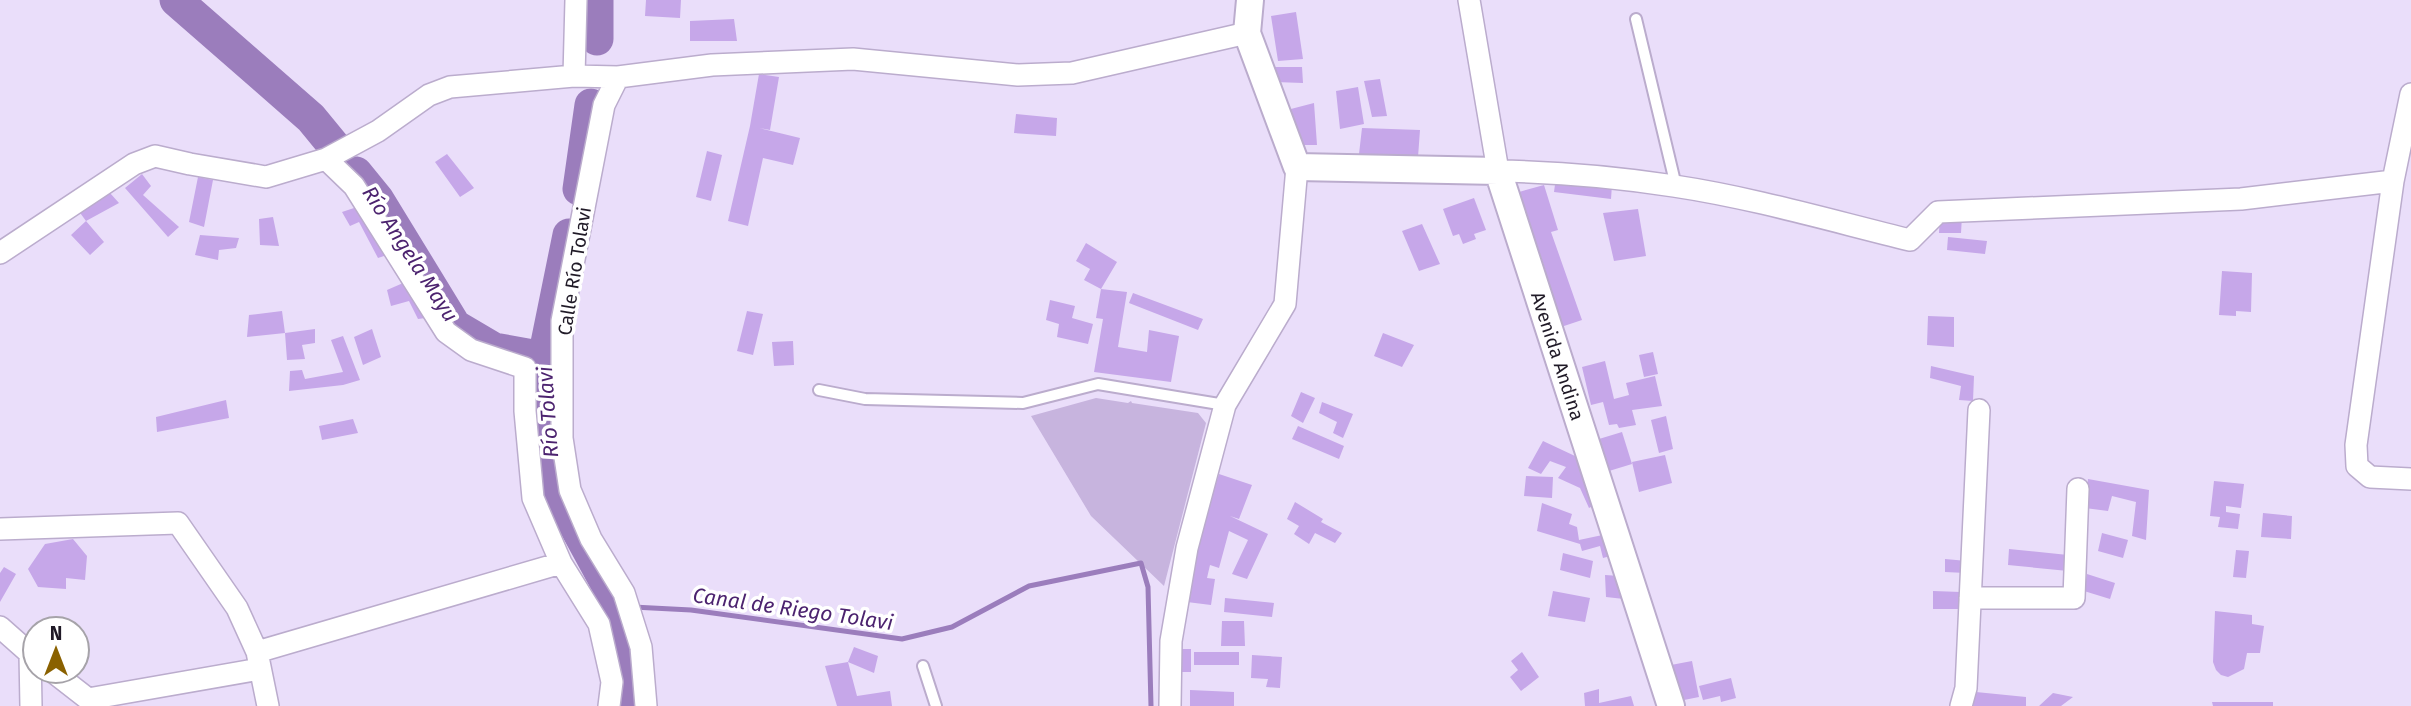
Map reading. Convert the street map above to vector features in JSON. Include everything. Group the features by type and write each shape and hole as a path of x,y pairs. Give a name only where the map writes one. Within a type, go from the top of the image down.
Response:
{"street":[{"path":"574,76 576,0"},
{"path":"1170,706 1171,641 1187,548 1225,405 1284,304 1297,167 1247,33 1250,0"},
{"name":"Avenida Andina","path":"1469,0 1498,171 1671,706"},
{"path":"0,253 134,164 155,156 266,177 326,159 378,131 429,96 450,87 574,76 618,77 712,65 853,59 1018,75 1072,73 1247,33"},
{"name":"Calle Río Tolavi","path":"618,77 604,105 562,321 562,438 570,490 591,539 624,593 641,648 646,706"},
{"path":"2411,94 2393,181 2356,444 2357,466 2370,477 2411,479"},
{"path":"326,159 354,186 446,332 471,349 525,368 525,411 533,498 561,563 599,624 612,682 609,706"},
{"path":"1297,167 1563,172 1676,186 1910,240 1938,212 2241,199 2393,181"},
{"path":"1961,706 1966,688 1979,410"},
{"path":"1970,598 2074,598 2078,489"},
{"path":"0,529 178,523 237,608 259,660 268,706"},
{"path":"70,685 88,699 259,660 561,563"},
{"path":"0,627 21,645"},
{"path":"31,706 32,685"}],"lane":[{"path":"1636,19 1676,186"},
{"path":"819,390 865,399 1023,403 1098,384 1225,405"},
{"path":"923,666 936,706"}],"shaded area":[{"path":"1096,398 1128,403 1131,401 1198,413 1206,423 1164,586 1091,516 1031,416"}],"building":[{"path":"646,0 681,0 680,18 645,16"},
{"path":"1296,12 1303,59 1278,61 1271,16"},
{"path":"734,19 737,41 690,41 690,21"},
{"path":"1273,67 1302,67 1303,83 1275,82"},
{"path":"759,74 779,77 770,130 759,128 800,138 793,165 763,158 748,226 728,221"},
{"path":"1380,79 1387,116 1372,117 1364,81"},
{"path":"1358,87 1364,124 1340,129 1336,91"},
{"path":"1314,103 1317,145 1299,145 1287,110"},
{"path":"1016,114 1057,118 1056,136 1014,133"},
{"path":"1362,128 1420,130 1418,157 1359,154"},
{"path":"707,151 722,155 711,201 696,197"},
{"path":"447,154 474,188 460,197 435,162"},
{"path":"142,174 151,186 143,195 179,227 168,237 125,188"},
{"path":"198,177 213,180 204,227 189,222"},
{"path":"1556,177 1612,185 1611,199 1554,192"},
{"path":"1544,185 1558,230 1551,232 1582,320 1561,327 1542,273 1546,272 1519,192"},
{"path":"110,193 119,203 86,221 78,210"},
{"path":"1474,198 1486,230 1474,234 1476,239 1463,244 1459,234 1453,236 1443,209"},
{"path":"363,205 393,253 378,258 359,222 350,226 342,212"},
{"path":"1638,209 1646,256 1614,261 1603,213"},
{"path":"1940,216 1962,216 1961,233 1939,233"},
{"path":"273,217 279,246 260,245 259,219"},
{"path":"86,221 104,242 90,255 71,235"},
{"path":"1422,224 1440,264 1419,271 1402,231"},
{"path":"200,235 239,238 236,248 219,250 218,260 195,255"},
{"path":"1948,237 1987,241 1985,254 1947,250"},
{"path":"1086,243 1117,262 1101,289 1084,280 1090,269 1076,261"},
{"path":"2222,271 2252,273 2251,312 2236,311 2236,316 2219,315"},
{"path":"410,280 433,317 418,319 409,301 391,306 387,290"},
{"path":"1101,289 1127,292 1118,347 1147,352 1149,330 1179,336 1171,382 1094,372 1103,319 1096,318"},
{"path":"1133,293 1203,319 1198,330 1129,303"},
{"path":"1050,300 1075,306 1072,318 1093,324 1088,344 1057,337 1059,324 1046,320"},
{"path":"282,311 285,333 247,337 249,315"},
{"path":"747,311 763,314 753,355 737,351"},
{"path":"1928,316 1954,317 1954,347 1927,345"},
{"path":"315,329 315,343 302,345 305,359 287,360 285,333"},
{"path":"372,329 381,357 363,365 354,337"},
{"path":"1383,333 1414,345 1402,367 1374,356"},
{"path":"343,336 360,380 343,385 289,391 290,371 302,370 305,379 343,372 331,340"},
{"path":"793,341 794,365 774,366 772,342"},
{"path":"1653,352 1658,374 1644,377 1639,355"},
{"path":"1605,361 1614,399 1629,395 1626,383 1655,376 1662,406 1632,410 1636,425 1619,428 1617,424 1609,425 1603,402 1591,405 1582,367"},
{"path":"1931,366 1974,376 1973,401 1959,400 1961,386 1930,378"},
{"path":"1301,392 1315,398 1303,423 1291,416"},
{"path":"226,400 229,418 157,432 156,417"},
{"path":"1322,402 1353,414 1343,438 1333,433 1337,422 1319,413"},
{"path":"1666,416 1673,449 1659,453 1651,420"},
{"path":"353,419 358,433 322,440 319,426"},
{"path":"1298,426 1344,446 1339,459 1292,439"},
{"path":"1622,432 1632,464 1609,471 1599,439"},
{"path":"1543,441 1590,466 1603,501 1589,508 1580,488 1558,478 1566,467 1550,461 1541,474 1528,468"},
{"path":"1665,455 1672,483 1639,492 1632,462"},
{"path":"1219,474 1252,485 1239,519 1230,516 1268,534 1247,579 1232,574 1248,540 1229,531 1219,568 1210,565 1207,578 1215,579 1211,605 1187,602 1203,523"},
{"path":"1526,476 1553,477 1552,498 1524,496"},
{"path":"2088,479 2149,490 2146,540 2132,536 2136,502 2112,496 2108,511 2085,508"},
{"path":"2214,481 2244,484 2241,508 2226,506 2226,512 2240,514 2238,529 2218,527 2220,517 2210,516"},
{"path":"1295,502 1323,519 1321,522 1342,533 1335,543 1315,533 1309,544 1294,534 1299,526 1287,519"},
{"path":"1542,503 1572,514 1569,524 1577,527 1579,540 1612,533 1618,554 1603,558 1600,546 1582,551 1580,544 1537,531"},
{"path":"2263,513 2292,516 2291,539 2261,537"},
{"path":"2102,533 2128,540 2123,558 2098,551"},
{"path":"73,539 87,556 85,580 66,578 66,589 38,587 28,569 45,544"},
{"path":"2009,549 2068,555 2068,571 2008,565"},
{"path":"2236,550 2249,551 2246,578 2233,577"},
{"path":"1563,553 1593,561 1590,578 1560,570"},
{"path":"1945,559 1967,561 1966,573 1945,572"},
{"path":"4,567 16,574 0,602 0,573"},
{"path":"2087,574 2115,583 2110,599 2084,591"},
{"path":"1605,575 1620,576 1624,599 1606,597"},
{"path":"1553,591 1590,598 1585,622 1548,616"},
{"path":"1933,591 1961,592 1961,609 1933,609"},
{"path":"1225,598 1274,603 1272,617 1224,612"},
{"path":"2215,611 2252,615 2252,624 2264,626 2260,653 2247,653 2244,669 2228,677 2216,670 2213,662"},
{"path":"1222,621 1244,621 1245,646 1221,646"},
{"path":"854,647 878,656 874,673 848,662"},
{"path":"1177,649 1191,649 1191,672 1176,672"},
{"path":"1194,652 1239,652 1239,665 1194,665"},
{"path":"1522,652 1539,677 1521,691 1510,677 1518,670 1511,661"},
{"path":"1252,655 1282,657 1280,688 1266,687 1268,679 1251,678"},
{"path":"1692,661 1699,697 1679,701 1671,665"},
{"path":"848,662 857,696 890,691 892,706 837,706 825,666"},
{"path":"1731,678 1736,698 1721,702 1720,696 1703,700 1699,686"},
{"path":"1599,689 1599,703 1631,696 1634,706 1585,706 1584,693"},
{"path":"1190,690 1234,692 1234,706 1190,706"},
{"path":"1976,692 2026,697 2026,706 1973,706"},
{"path":"2053,693 2073,697 2061,706 2039,706"},
{"path":"2212,702 2273,702 2273,706 2213,706"}],"waterway":[{"name":"Río Angela Mayu","path":"176,0 311,118 334,146"},
{"name":"Río Tolavi","path":"597,0 597,39"},
{"name":"Río Tolavi","path":"579,189 591,105"},
{"name":"Río Angela Mayu","path":"356,173 378,200 455,326 494,349 544,358"},
{"name":"Río Tolavi","path":"569,235 544,358 547,450 559,496 619,606 630,665 629,706"},
{"name":"Canal de Riego Tolavi","path":"633,607 691,610 902,639 952,627 1029,586 1141,563 1148,587 1151,706"}]}
